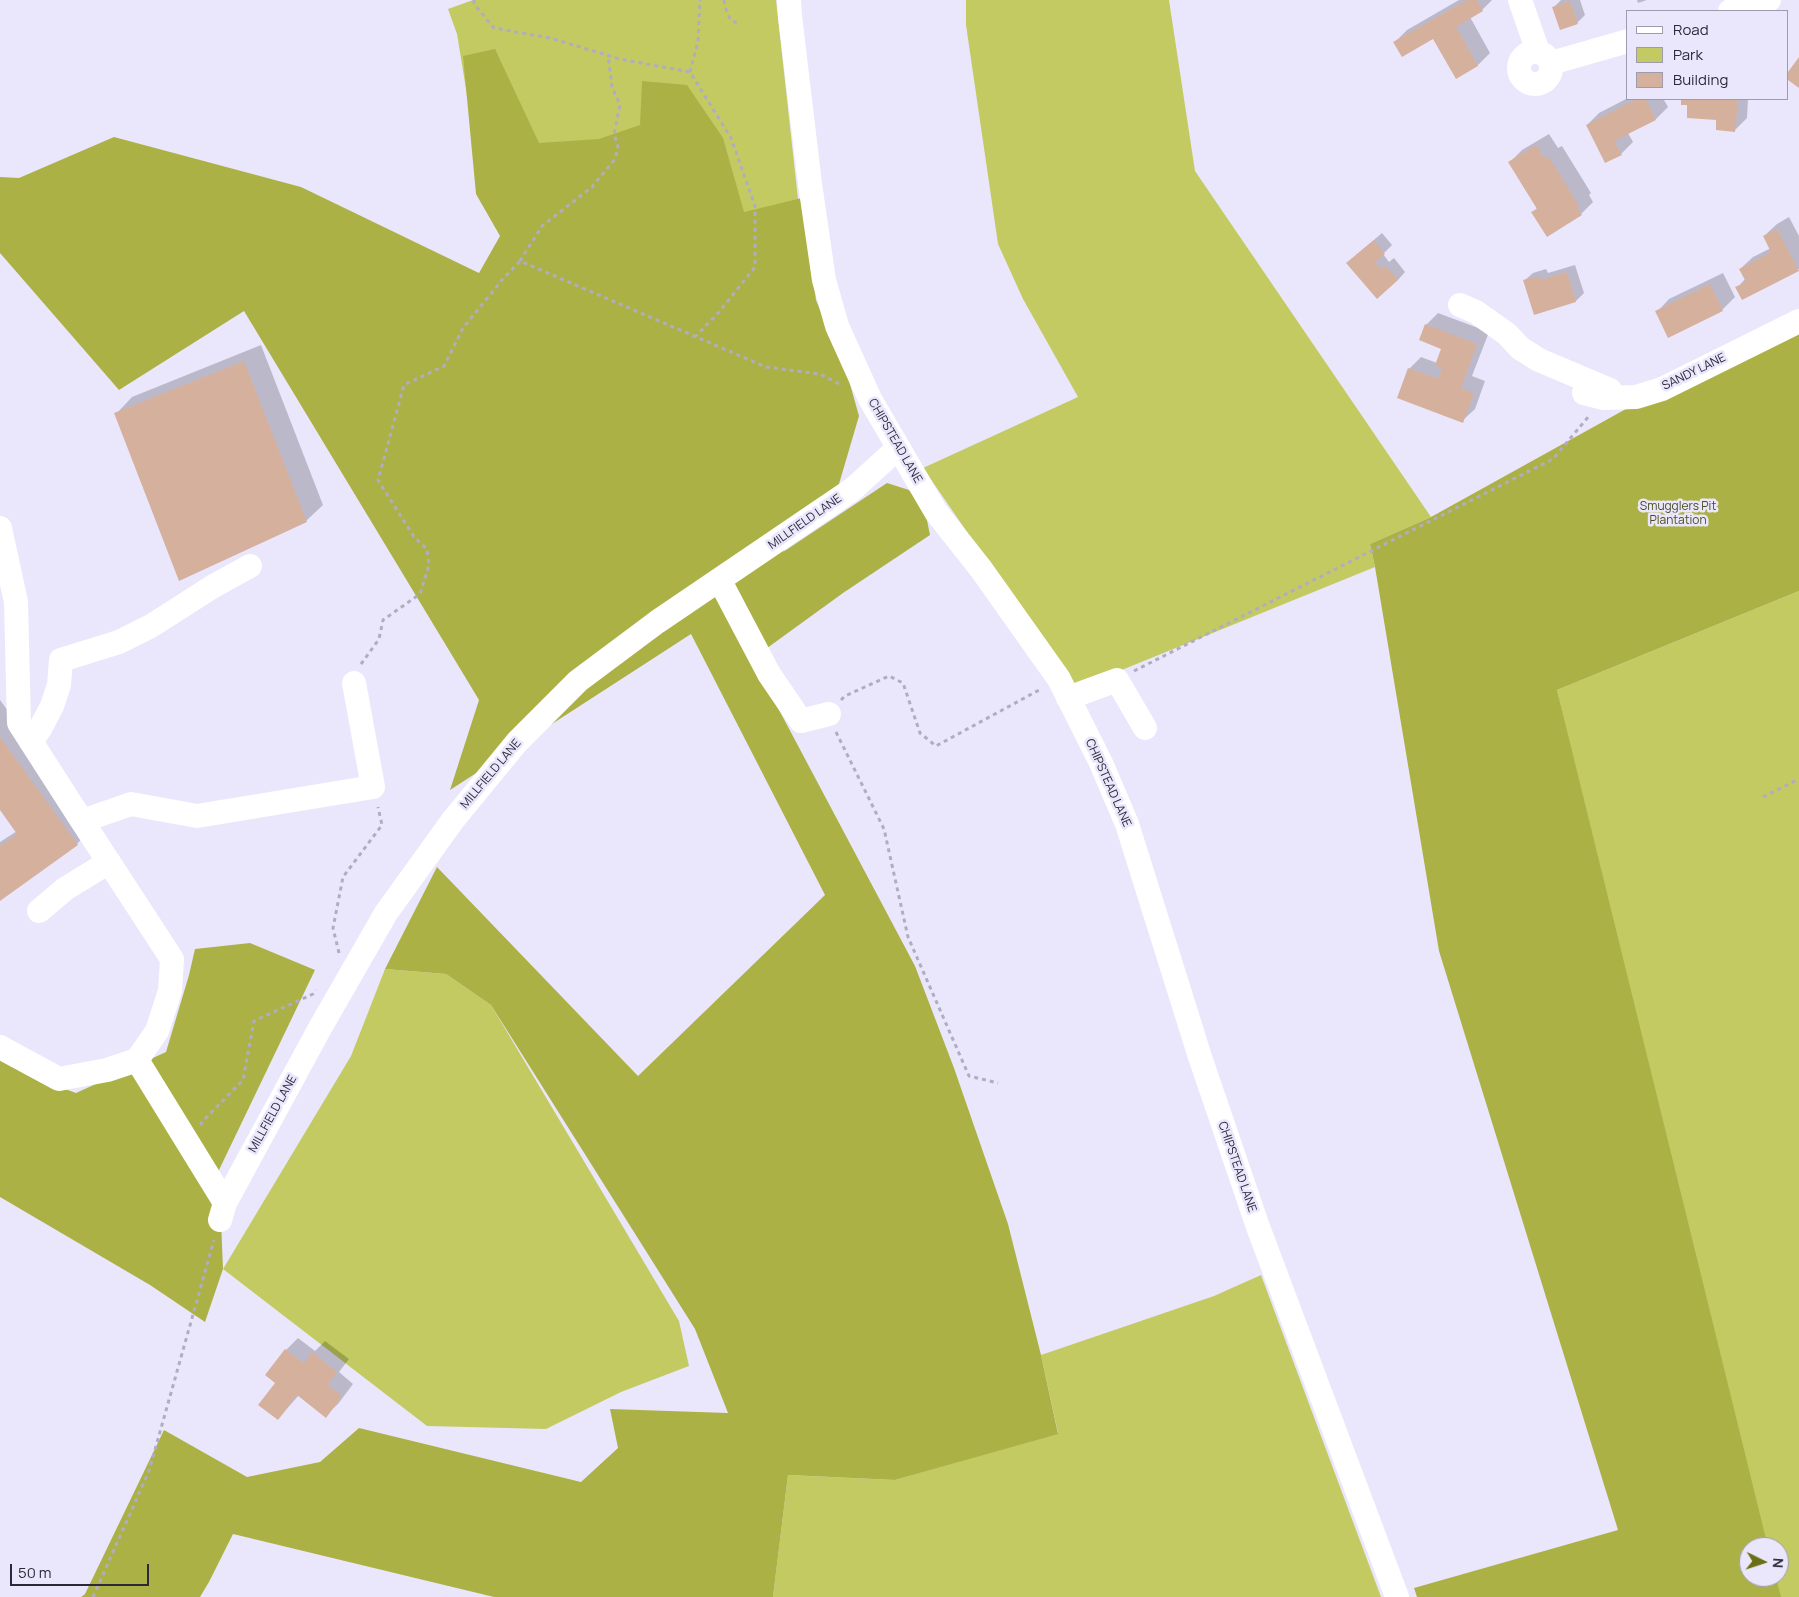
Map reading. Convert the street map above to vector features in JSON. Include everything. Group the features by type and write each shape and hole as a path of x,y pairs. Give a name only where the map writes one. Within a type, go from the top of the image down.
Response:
{"street":[{"name":"CHIPSTEAD LANE","path":"789,0 809,174 824,280 837,326 870,399 936,512 981,569 1064,688 1101,763 1127,824 1200,1057 1258,1227 1398,1597"},
{"path":"1520,0 1544,57 1626,41"},
{"path":"1734,10 1769,0"},
{"path":"1460,305 1476,312 1506,334 1520,348 1604,396"},
{"name":"SANDY LANE","path":"1604,396 1636,397 1662,389 1799,321"},
{"name":"MILLFIELD LANE","path":"222,1211 320,1028 386,913 453,820 517,742 578,681 657,622 853,489 898,448"},
{"path":"0,528 16,602 19,723 172,959 170,991 157,1031 137,1060 107,1070 59,1079 0,1047"},
{"path":"31,742 52,706 59,686 61,660 119,642 151,626 212,587 250,566"},
{"path":"720,581 769,674 800,721 829,714"},
{"path":"1064,688 1117,680 1145,728"},
{"path":"82,821 131,804 197,816 373,787 354,683"},
{"path":"39,910 64,889 109,862"},
{"path":"137,1060 222,1211"}],"path":[{"path":"474,0 474,4 494,28 550,38 608,55 690,72"},
{"path":"696,336 719,312 755,267 756,206 731,138 690,72 698,41 700,0"},
{"path":"724,0 730,19 740,25"},
{"path":"354,683 356,671 379,639 383,620 420,594 429,565 427,549 414,537 378,480 404,384 444,366 463,328 520,261 542,226 592,187 616,160 618,147 614,134 620,106 612,87 608,55"},
{"path":"520,261 766,367 820,374 870,399"},
{"path":"1117,680 1553,459 1604,396"},
{"path":"998,1083 969,1076 908,937 884,829 839,743 829,714 845,696 889,676 903,683 920,733 936,746 1064,688"},
{"path":"1763,797 1799,779"},
{"path":"341,960 333,928 344,877 382,825 373,787"},
{"path":"202,1133 201,1123 243,1080 254,1021 313,994 318,987"},
{"path":"93,1597 149,1471 222,1211"}],"green space":[{"path":"473,0 776,0 801,226 482,187 457,34 448,9"},
{"path":"966,0 1169,0 1195,171 1431,517 1370,544 1375,567 1075,689 923,468 1078,397 1023,299 998,244 966,25"},
{"path":"495,49 539,143 599,139 640,125 642,81 687,85 723,138 744,212 802,198 816,300 848,377 859,416 839,484 783,552 887,483 909,490 925,510 930,535 843,593 752,659 915,966 954,1068 1008,1224 1041,1355 1058,1434 895,1480 788,1475 773,1597 494,1597 233,1534 200,1597 81,1597 85,1594 164,1430 247,1477 320,1462 359,1428 581,1482 618,1448 610,1409 728,1413 695,1329 491,1005 446,974 385,969 437,867 638,1076 825,895 691,634 450,790 479,700 244,311 119,390 0,253 0,177 19,178 114,137 301,187 479,273 500,236 476,194 463,56"},
{"name":"Smugglers Pit Plantation","path":"1799,324 1799,591 1557,690 1766,1537 1739,1537 1739,1587 1778,1587 1781,1597 1417,1597 1414,1588 1618,1530 1439,951 1370,544 1431,517 1662,389"},
{"path":"1799,591 1799,1597 1760,1597 1758,1587 1789,1587 1789,1537 1747,1537 1557,690"},
{"path":"250,943 315,970 219,1170 223,1269 205,1322 150,1285 0,1197 0,1056 27,1075 76,1093 166,1052 195,949"},
{"path":"385,969 446,974 491,1005 679,1321 689,1366 621,1392 546,1429 427,1426 223,1269 351,1056"},
{"path":"1261,1275 1381,1597 773,1597 788,1475 895,1480 1058,1433 1041,1355 1214,1296"}],"building":[{"path":"1467,0 1477,0 1483,11 1456,27 1478,66 1456,79 1433,39 1402,57 1393,42"},
{"path":"1570,1 1578,24 1560,30 1552,7"},
{"path":"1799,57 1799,88 1789,81 1789,71"},
{"path":"1635,100 1646,100 1656,120 1614,141 1622,155 1605,163 1586,125"},
{"path":"1681,100 1738,100 1735,132 1716,130 1716,120 1687,118 1687,105 1681,105"},
{"path":"1536,145 1545,159 1549,157 1579,206 1577,208 1582,215 1547,237 1531,212 1537,209 1508,162"},
{"path":"1777,229 1799,271 1742,300 1735,287 1746,282 1739,269 1771,252 1763,236"},
{"path":"1374,240 1385,254 1375,262 1381,269 1385,265 1398,280 1377,299 1346,263"},
{"path":"1567,272 1576,302 1534,315 1523,280 1538,276 1540,280"},
{"path":"1710,284 1723,311 1668,338 1655,311"},
{"path":"1425,324 1477,344 1461,388 1474,393 1463,423 1397,398 1408,368 1438,379 1442,368 1435,365 1441,349 1419,340"},
{"path":"244,361 307,522 179,581 114,413"},
{"path":"0,737 78,845 0,901 0,846 17,834 0,810"},
{"path":"285,1349 304,1363 312,1352 337,1372 328,1385 342,1396 326,1418 297,1395 278,1420 258,1405 275,1383 265,1375"}]}
